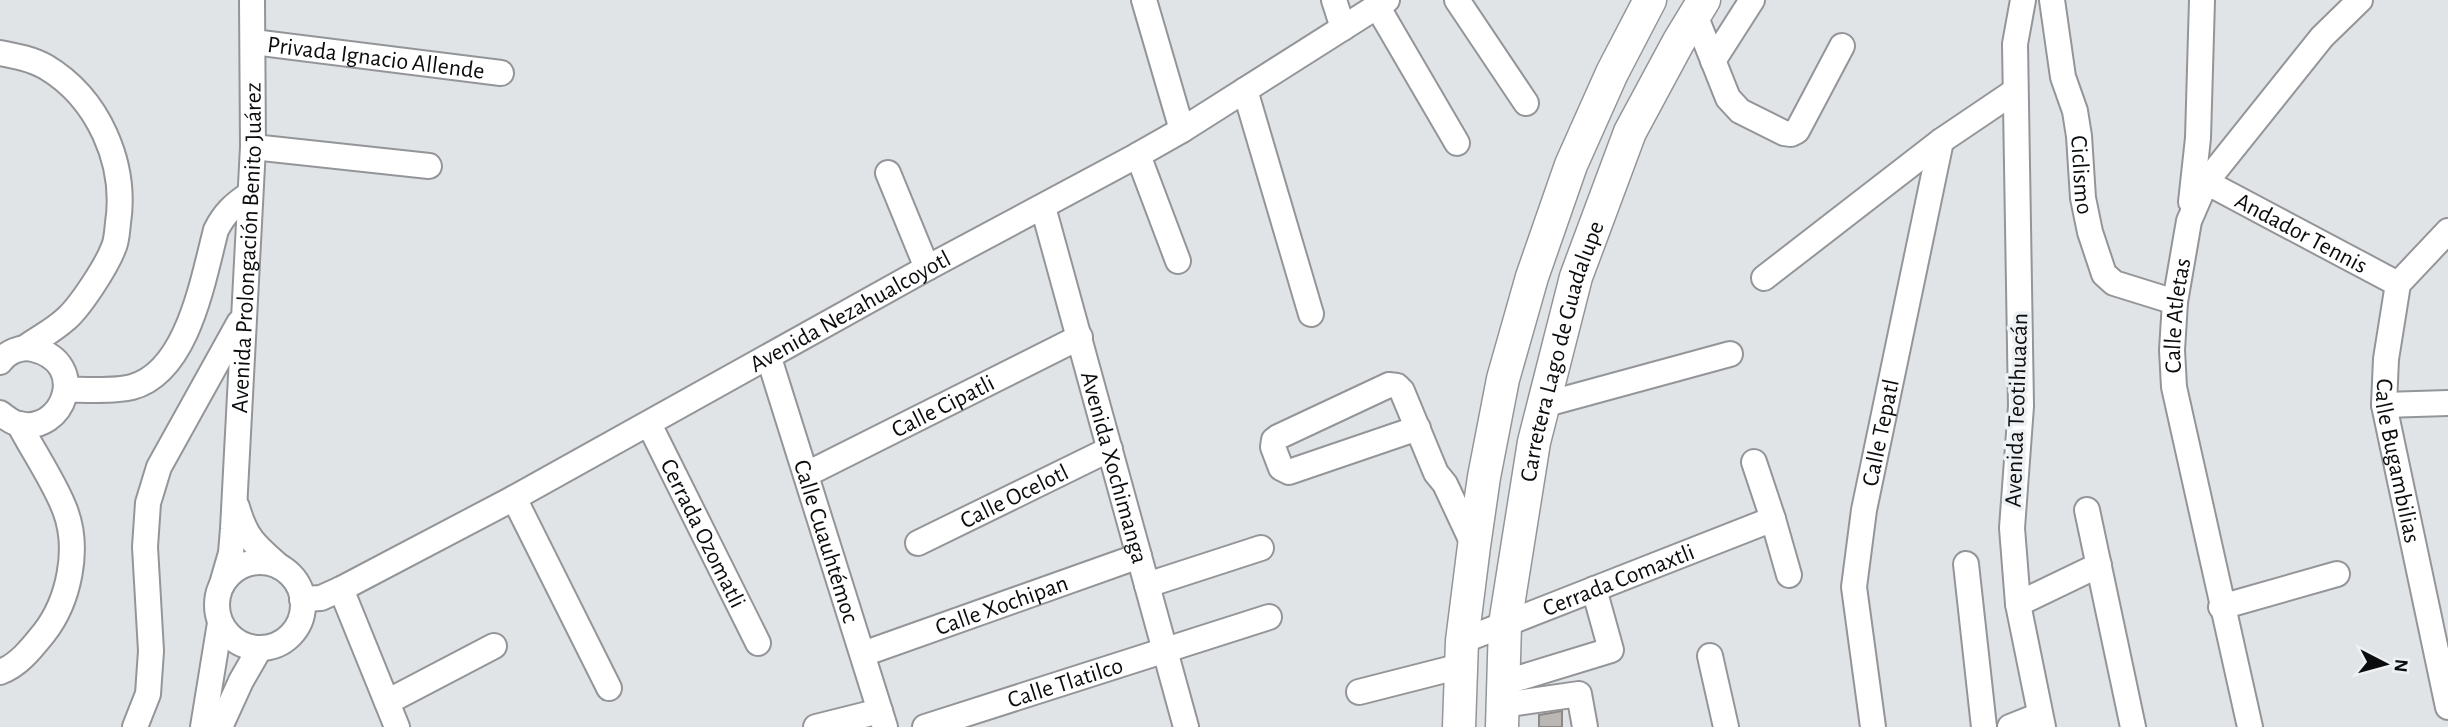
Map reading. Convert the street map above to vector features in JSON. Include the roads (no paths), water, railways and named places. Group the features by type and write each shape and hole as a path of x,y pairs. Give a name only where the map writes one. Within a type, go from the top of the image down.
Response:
{"main road":[{"name":"Carretera Lago de Guadalupe","path":"1459,727 1461,654 1474,546 1503,379 1536,265 1571,165 1612,73 1650,0"},
{"name":"Carretera Lago de Guadalupe","path":"1503,705 1505,624 1534,442 1576,278 1630,132 1700,8"}],"street":[{"name":"Avenida Prolongación Benito Juárez","path":"222,584 231,553 253,147 252,0"},
{"path":"1144,0 1182,130"},
{"path":"1334,0 1343,28"},
{"path":"1457,0 1526,103"},
{"path":"1713,61 1752,0"},
{"name":"Avenida Teotihuacán","path":"2023,0 2015,44 2021,406 2012,528 2018,604 2042,721"},
{"name":"Ciclismo","path":"2052,0 2063,77 2075,111 2079,136 2083,198 2090,232 2104,274 2114,283 2175,302"},
{"path":"2189,221 2198,138 2202,0"},
{"name":"Calle Atletas","path":"2250,727 2221,607 2174,387 2172,350 2175,302 2189,221 2206,182 2322,37 2360,0"},
{"path":"1382,3 1457,143"},
{"name":"Avenida Nezahualcoyotl","path":"302,598 321,597 341,589 514,498 927,268 1138,155 1382,3"},
{"path":"1700,8 1713,61 1727,98 1740,111 1784,133 1797,131 1842,46"},
{"name":"Privada Ignacio Allende","path":"253,41 500,73"},
{"path":"0,53 24,58 46,67 71,87 103,127 120,184 114,247 100,273 67,318 26,347 6,355 0,362"},
{"path":"1245,90 1311,314"},
{"path":"1764,278 1941,141 2015,91"},
{"name":"Calle Tepatl","path":"1873,727 1854,587 1864,510 1941,141"},
{"path":"253,147 429,166"},
{"path":"1138,155 1178,261"},
{"path":"888,173 927,268"},
{"name":"Andador Tennis","path":"2206,182 2398,284"},
{"path":"26,347 47,352 65,379 131,388 152,378 169,362 188,328 216,230 223,216 250,194"},
{"name":"Avenida Xochimanga","path":"1043,207 1185,727"},
{"path":"2398,284 2448,232"},
{"path":"210,251 219,263 231,272 246,274"},
{"name":"Calle Bugambilias","path":"2398,284 2386,359 2384,405 2448,708"},
{"path":"135,727 148,694 151,651 145,547 148,503 159,467 243,316"},
{"path":"9,419 41,423 59,411 65,379 67,318"},
{"name":"Calle Cipatli","path":"807,474 1080,337"},
{"path":"1543,405 1730,354"},
{"name":"Calle Cuauhtémoc","path":"769,358 883,719"},
{"path":"1418,428 1289,472 1281,468 1273,447 1274,440 1278,437 1389,385 1396,386 1402,391 1418,428 1436,473 1445,484 1474,546"},
{"path":"2384,405 2448,403"},
{"path":"0,672 9,669 33,647 54,621 65,593 73,552 66,511 9,419"},
{"name":"Cerrada Ozomatli","path":"649,424 758,643"},
{"name":"Calle Ocelotl","path":"918,543 1110,449"},
{"path":"1754,462 1788,575"},
{"path":"1445,484 1484,477"},
{"name":"Avenida Prolongación Benito Juárez","path":"233,496 242,524 253,544 280,567"},
{"path":"514,498 609,688"},
{"path":"2087,510 2133,727"},
{"name":"Cerrada Comaxtli","path":"1359,692 1461,654 1505,624 1773,519"},
{"path":"1147,585 1261,548"},
{"name":"Calle Xochipan","path":"863,654 1139,556"},
{"path":"264,562 280,567 298,586 302,598 302,613 297,627 287,639 274,646 260,648 243,645 229,636 220,622 217,596 222,584 233,571 247,564 264,562"},
{"path":"1966,564 1984,727"},
{"path":"2018,604 2099,565"},
{"path":"2221,607 2337,574"},
{"path":"341,589 397,727"},
{"path":"1503,705 1611,650 1594,589"},
{"name":"Calle Tlatilco","path":"925,727 1269,617"},
{"path":"203,727 220,622"},
{"path":"387,702 494,646"},
{"path":"220,727 260,648"},
{"path":"1710,656 1726,727"},
{"path":"1503,705 1579,694 1585,727"},
{"path":"816,727 883,719"},
{"path":"2010,727 2042,721"}]}
